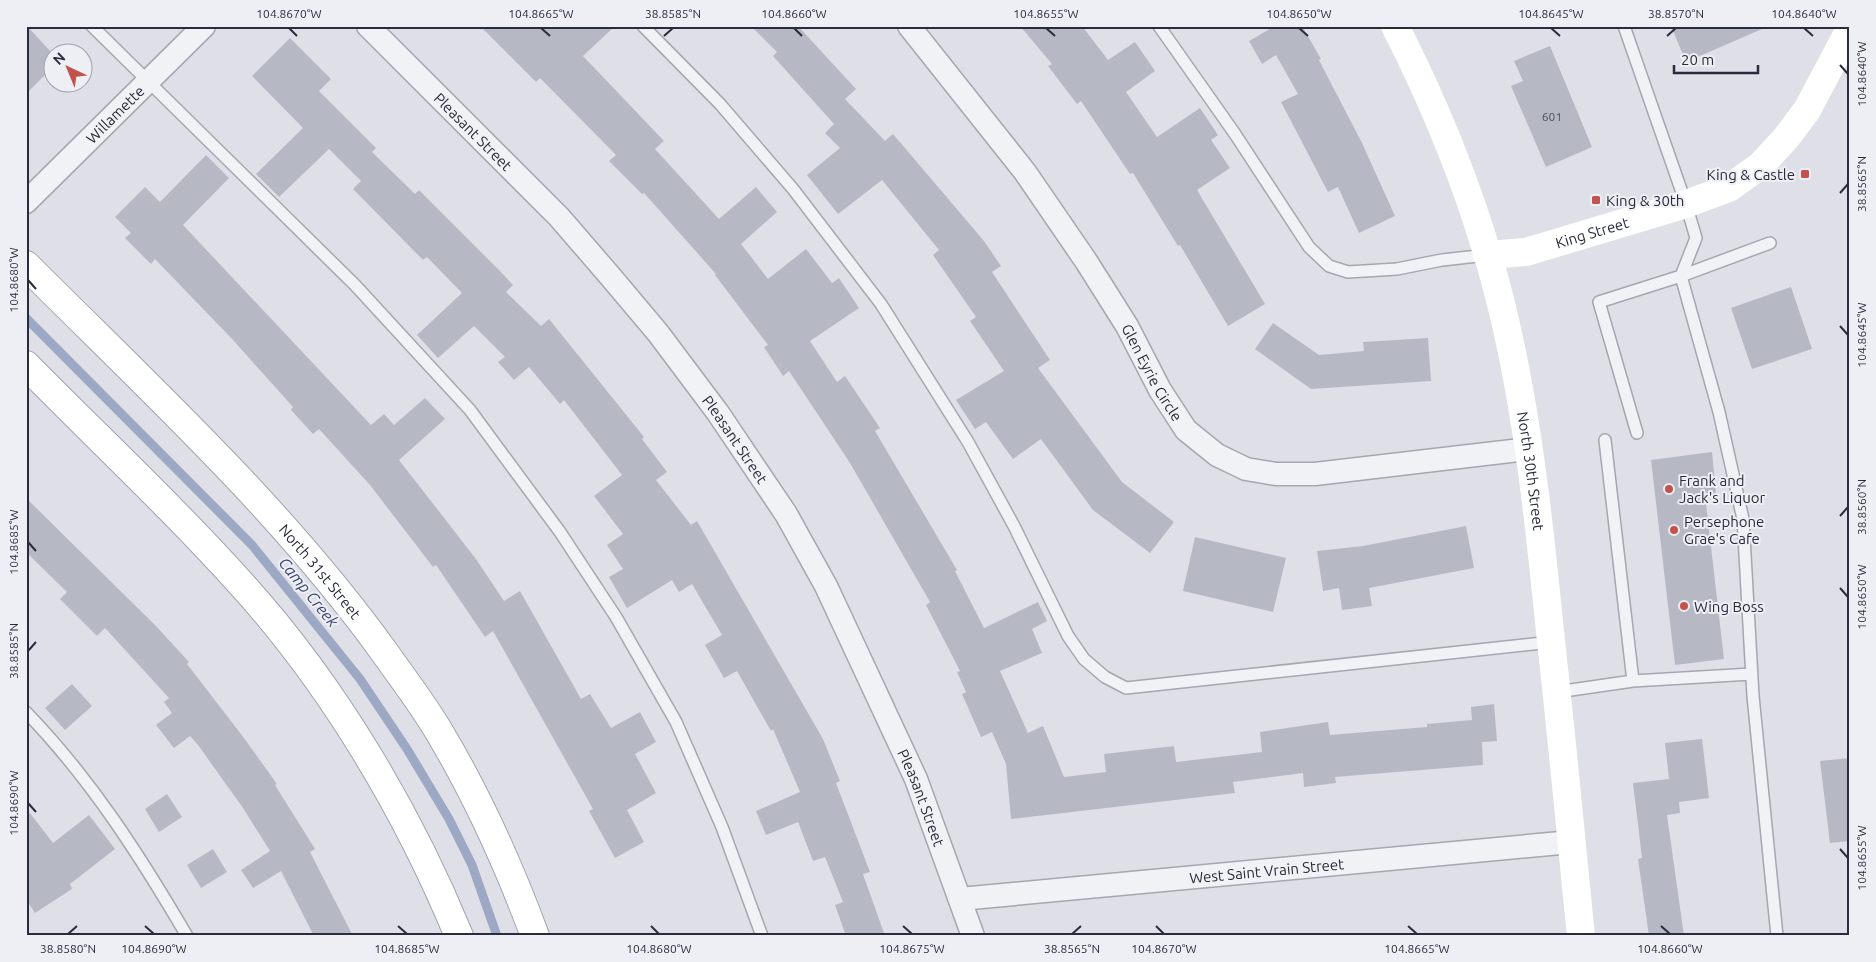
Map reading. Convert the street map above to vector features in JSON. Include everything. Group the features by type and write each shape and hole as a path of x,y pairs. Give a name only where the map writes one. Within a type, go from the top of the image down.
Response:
{"main road":[{"name":"North 30th Street","path":"1395,26 1423,80 1464,182 1487,255 1510,343 1528,449 1557,692 1581,936"},
{"name":"King Street","path":"1487,255 1526,252 1686,204 1729,188 1762,165 1786,138 1807,110 1850,29"},
{"name":"North 31st Street","path":"26,265 245,483 314,560 354,610 441,734 510,869 535,936"},
{"path":"26,365 245,588 311,671 373,765 412,830 459,936"}],"street":[{"name":"Willamette","path":"26,202 204,26"},
{"name":"Pleasant Street","path":"368,26 559,217 658,333 718,413 786,514 826,586 916,780 974,936"},
{"name":"Glen Eyrie Circle","path":"909,26 1031,180 1127,326 1160,390 1186,430 1217,456 1246,468 1276,474 1315,474 1528,449"},
{"name":"West Saint Vrain Street","path":"960,899 1571,842"}],"lane":[{"path":"92,26 355,285 464,403 560,532 616,617 676,722 722,826 762,936"},
{"path":"643,26 720,104 794,189 882,304 968,442 1014,526 1068,636 1084,659 1105,677 1126,688 1551,642"},
{"path":"1159,26 1235,134 1309,248 1329,266 1348,272 1397,268 1487,255"},
{"path":"1624,26 1696,238 1681,276 1719,412 1743,519 1751,674 1777,936"},
{"path":"1637,433 1599,302 1681,276 1770,243"},
{"path":"1605,440 1633,681"},
{"path":"1557,692 1633,681 1751,674"},
{"path":"26,712 60,748 108,811 153,879 187,936"}],"building":[{"path":"27,26 42,42 42,78 26,94"},
{"path":"480,26 615,26 583,56 664,141 655,149 719,219 756,187 777,212 741,244 768,279 806,249 832,283 839,278 859,308 810,341 837,382 845,376 880,428 875,431 957,570 955,571 984,628 1038,602 1047,621 1032,629 1042,653 1000,671 1028,733 1043,726 1064,777 1106,772 1104,754 1174,746 1176,762 1262,752 1260,732 1328,722 1330,735 1427,727 1427,724 1472,720 1471,707 1494,704 1497,741 1482,742 1483,765 1335,777 1336,783 1304,787 1303,773 1233,782 1235,793 1011,819 1006,764 992,732 981,737 962,694 966,692 957,672 960,671 926,605 930,602 850,463 789,371 783,376 764,347 768,345 716,274 644,193 642,194 609,161 616,155 540,78 536,82"},
{"path":"751,26 798,26 856,89 845,99 885,141 893,134 984,241 1001,266 992,272 1050,360 1038,368 1122,482 1174,522 1150,553 1093,510 1041,439 1013,459 986,422 975,429 956,400 1004,371 970,321 976,317 933,255 939,250 882,180 838,214 807,175 840,148 825,133 834,124 773,56 777,52"},
{"path":"1020,26 1082,26 1108,60 1135,42 1155,71 1126,92 1157,137 1200,108 1218,135 1211,140 1230,168 1197,190 1265,304 1228,326 1180,245 1178,246 1133,173 1130,174 1081,101 1077,104 1048,66 1052,64"},
{"path":"1275,26 1302,26 1321,59 1319,60 1362,143 1395,216 1359,233 1338,187 1328,192 1281,102 1298,94 1276,55 1262,64 1249,41"},
{"path":"1671,26 1769,26 1686,62"},
{"path":"290,38 331,79 319,91 376,148 372,152 415,194 419,190 497,268 513,285 506,292 541,326 549,319 644,437 642,439 667,472 656,480 691,525 697,521 823,739 840,781 836,783 870,872 863,874 885,936 846,936 835,905 843,902 825,857 813,861 798,822 766,835 756,811 800,792 773,729 771,731 737,671 724,678 705,645 722,635 692,584 679,592 672,580 627,608 609,577 623,569 607,545 623,534 594,496 622,475 564,400 560,404 529,367 514,380 498,362 505,357 474,326 438,358 417,335 462,293 427,257 423,260 353,189 361,181 329,149 279,197 256,174 303,128 252,76"},
{"path":"1550,46 1592,147 1546,167 1511,86 1523,81 1514,61"},
{"path":"206,155 229,178 183,225 371,425 384,414 394,425 425,398 445,419 399,460 476,559 504,601 520,591 581,699 590,694 611,728 640,712 656,742 635,754 656,793 627,810 644,842 615,858 589,811 593,809 493,631 485,637 436,565 433,567 370,485 319,429 313,434 291,410 293,407 233,340 155,259 151,264 125,238 131,233 115,217 145,187 160,202"},
{"path":"1791,287 1812,349 1752,369 1731,308"},
{"path":"1273,323 1319,355 1364,351 1363,342 1428,338 1431,381 1311,389 1255,349"},
{"path":"1712,452 1716,494 1705,495 1724,659 1675,665 1651,460"},
{"path":"26,498 155,625 189,662 187,664 277,784 275,785 315,849 310,852 353,936 314,936 281,871 253,888 241,870 270,851 243,808 190,736 174,748 156,725 172,713 164,702 169,698 105,628 97,636 60,599 67,592 26,552"},
{"path":"1466,526 1474,568 1369,588 1372,606 1342,610 1339,588 1323,591 1317,551 1363,546"},
{"path":"1195,537 1286,558 1273,612 1183,591"},
{"path":"72,684 92,706 65,730 45,708"},
{"path":"1702,739 1709,798 1679,802 1680,813 1667,815 1684,936 1649,936 1638,859 1642,858 1633,783 1669,779 1665,743"},
{"path":"1850,758 1850,841 1830,843 1820,761"},
{"path":"167,794 182,817 159,832 145,809"},
{"path":"26,808 53,843 89,815 115,849 70,884 72,889 35,913 26,899"},
{"path":"213,849 227,872 201,888 187,865"}],"waterway":[{"name":"Camp Creek","path":"26,318 252,545 360,679 407,749 449,819 472,865 497,936"}],"place":[{"name":"King & Castle","path":"1805,174"},
{"name":"King & 30th","path":"1596,200"},
{"name":"Frank and Jack's Liquor","path":"1669,489"},
{"name":"Persephone Grae's Cafe","path":"1674,530"},
{"name":"Wing Boss","path":"1684,606"}]}
